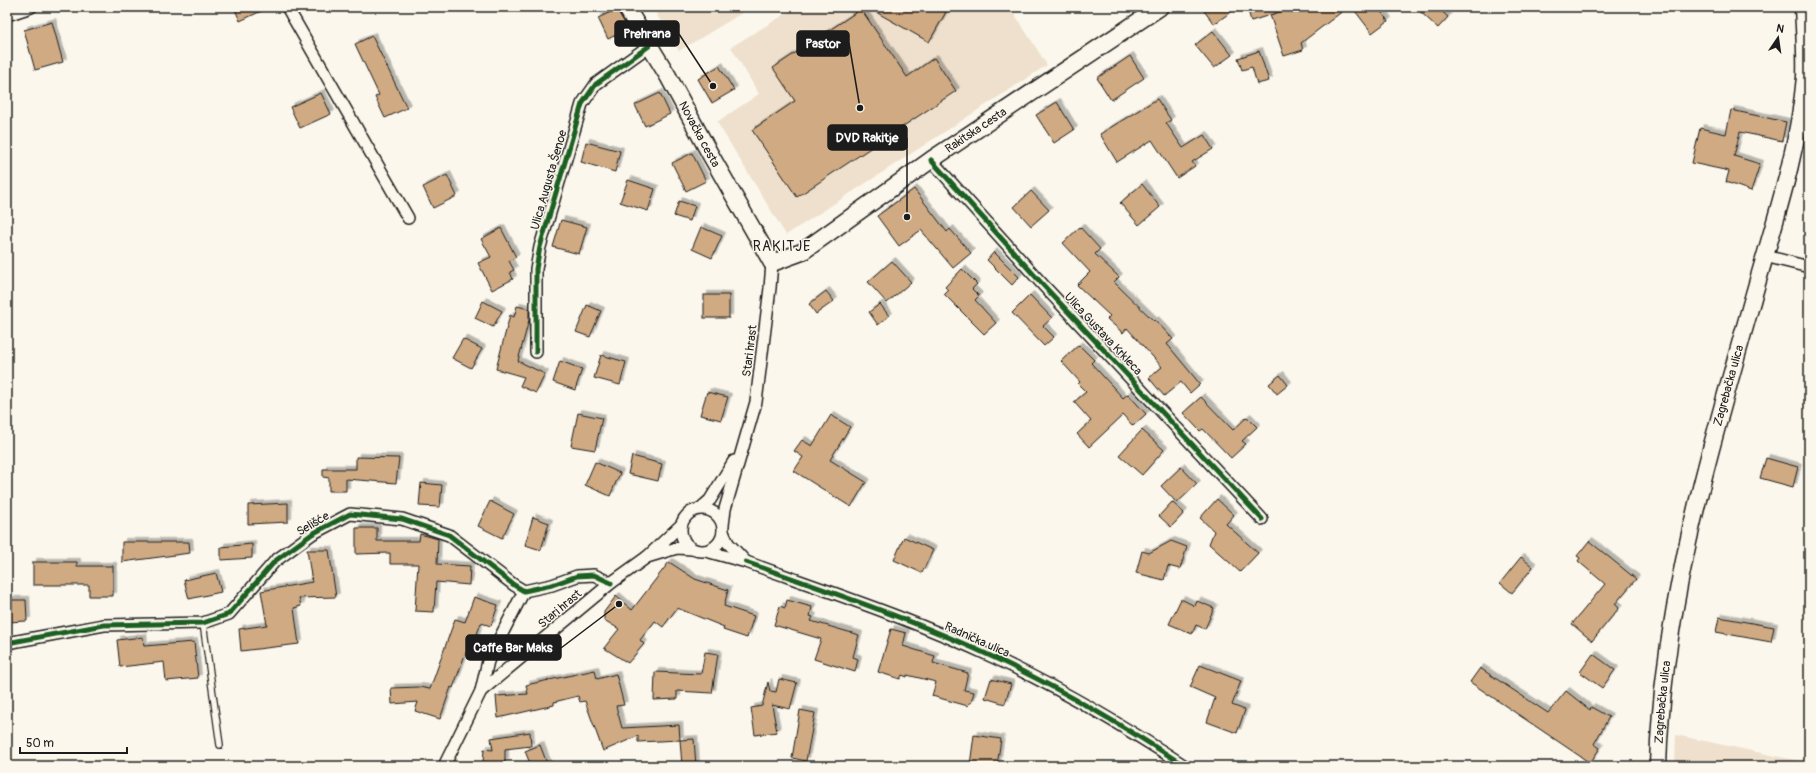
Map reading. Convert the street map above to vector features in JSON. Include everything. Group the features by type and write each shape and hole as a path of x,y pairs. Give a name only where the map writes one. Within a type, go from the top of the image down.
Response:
{"main road":[{"name":"Novačka cesta","path":"626,7 668,76 710,154 772,263"},
{"name":"Rakitska cesta","path":"772,263 802,252 931,160 1160,7"},
{"name":"Zagrebačka ulica","path":"1658,766 1659,729 1674,601 1698,493 1795,145 1805,77 1803,7"}],"street":[{"path":"7,15 31,7"},
{"path":"287,7 408,218"},
{"name":"Ulica Augusta Šenoe","path":"536,352 536,270 540,247 582,104 596,84 649,46"},
{"name":"Ulica Gustava Krkleca","path":"931,160 1044,286 1262,519"},
{"path":"1765,256 1809,267"},
{"name":"Stari hrast","path":"723,528 725,509 756,402 772,263"},
{"name":"Stari hrast","path":"701,508 710,500 728,473 746,440"},
{"path":"701,508 715,513 723,528 718,544 706,551 692,549 682,540 680,525 688,513 701,508"},
{"name":"Selišće","path":"7,643 104,625 203,623 229,614 275,561 312,534 350,514 402,519 449,535 514,586 524,591"},
{"name":"Stari hrast","path":"444,766 481,691 611,583 647,557 680,525"},
{"name":"Radnička ulica","path":"723,528 728,543 746,562"},
{"name":"Stari hrast","path":"647,557 677,548 692,549"},
{"name":"Radnička ulica","path":"706,551 746,562 904,619 994,658 1079,701 1154,746 1184,766"},
{"path":"481,691 488,661 524,591 552,585 577,576 594,575 611,583"}],"lane":[{"path":"203,623 220,745"}],"shaded area":[{"path":"652,7 752,7 679,51"},
{"path":"797,7 1010,7 1047,65 786,235 717,122 759,94 731,47"},
{"path":"1676,735 1809,763 1809,766 1675,766"}],"building":[{"path":"234,7 270,7 240,21"},
{"path":"867,7 937,7 946,12 929,42"},
{"path":"1201,7 1238,7 1214,24"},
{"path":"1247,7 1286,7 1286,10 1251,21"},
{"path":"1296,7 1348,7 1301,43 1303,50 1284,56 1270,15"},
{"path":"1352,7 1378,7 1388,21 1372,33"},
{"path":"1415,7 1437,7 1448,17 1438,28"},
{"path":"617,9 628,29 608,39 598,18"},
{"path":"861,9 907,77 934,58 956,91 797,197 752,130 795,101 773,68"},
{"path":"52,22 63,62 35,70 24,30"},
{"path":"1213,31 1232,55 1214,68 1195,45"},
{"path":"372,36 407,108 385,118 375,97 379,95 355,44"},
{"path":"1259,51 1269,81 1257,84 1252,67 1242,70 1238,58"},
{"path":"1130,56 1144,78 1111,100 1097,78"},
{"path":"719,66 734,90 712,103 698,79"},
{"path":"321,93 331,114 300,128 290,107"},
{"path":"660,93 670,114 645,126 635,105"},
{"path":"1157,99 1171,120 1166,123 1183,148 1204,135 1213,149 1192,162 1195,166 1177,178 1152,140 1117,162 1100,134"},
{"path":"1057,102 1074,130 1054,143 1036,115"},
{"path":"1731,110 1786,122 1782,141 1740,132 1734,156 1760,164 1751,191 1726,182 1729,171 1692,163 1700,128 1726,134"},
{"path":"586,142 620,151 615,172 581,162"},
{"path":"692,153 706,181 686,191 672,163"},
{"path":"447,175 457,196 433,208 423,187"},
{"path":"628,180 655,189 648,211 620,202"},
{"path":"1142,184 1160,207 1139,225 1120,203"},
{"path":"914,189 947,232 950,229 971,253 953,268 921,230 899,246 877,216"},
{"path":"1031,191 1049,210 1031,226 1014,207"},
{"path":"679,201 695,206 690,221 674,216"},
{"path":"561,220 587,227 579,254 553,247"},
{"path":"701,227 722,236 712,258 692,249"},
{"path":"1080,227 1100,249 1095,254 1119,277 1114,282 1173,339 1167,344 1200,384 1190,393 1181,382 1164,396 1149,378 1162,367 1127,328 1123,333 1107,319 1110,316 1077,285 1090,272 1063,243"},
{"path":"501,228 516,257 509,261 514,270 510,272 513,279 492,290 478,263 491,257 481,239"},
{"path":"994,252 1019,277 1012,285 987,260"},
{"path":"892,261 911,282 887,303 868,282"},
{"path":"962,269 977,284 972,289 979,296 975,300 996,323 984,334 944,294 948,290 945,287"},
{"path":"826,291 834,301 816,314 809,304"},
{"path":"704,295 729,295 729,318 704,318"},
{"path":"1030,295 1052,318 1043,326 1054,337 1044,346 1012,313"},
{"path":"483,301 502,311 493,327 475,318"},
{"path":"880,304 889,316 878,325 869,312"},
{"path":"587,305 601,311 590,337 576,332"},
{"path":"517,306 529,309 529,320 518,361 545,374 536,393 520,386 524,377 496,369 510,315 514,317"},
{"path":"463,339 482,349 471,368 452,358"},
{"path":"1079,345 1094,360 1091,363 1123,398 1128,394 1146,414 1133,426 1123,415 1089,447 1077,434 1091,421 1074,402 1086,392 1078,384 1080,382 1061,361"},
{"path":"601,355 626,362 620,385 594,378"},
{"path":"560,361 582,369 575,390 553,382"},
{"path":"1280,375 1288,385 1277,394 1269,384"},
{"path":"707,392 728,397 721,420 700,415"},
{"path":"1201,397 1233,430 1247,417 1257,427 1242,441 1246,444 1231,458 1203,429 1200,431 1183,413"},
{"path":"578,413 602,418 595,450 571,446"},
{"path":"831,415 850,427 830,460 866,482 851,507 794,471 803,457 794,451 802,440 812,446"},
{"path":"1142,430 1164,450 1142,475 1119,455"},
{"path":"632,456 662,464 658,481 628,474"},
{"path":"356,457 399,458 396,483 346,479 346,491 329,491 329,478 323,477 323,469 356,469"},
{"path":"1766,458 1798,467 1793,487 1760,478"},
{"path":"595,462 620,473 610,496 585,485"},
{"path":"1181,467 1197,484 1177,503 1161,486"},
{"path":"421,483 442,485 440,507 419,506"},
{"path":"1217,499 1234,515 1226,524 1258,553 1240,572 1209,544 1214,531 1200,518"},
{"path":"490,501 514,514 502,538 478,526"},
{"path":"1172,502 1184,513 1171,527 1159,516"},
{"path":"288,503 288,522 248,524 248,505"},
{"path":"533,517 549,523 541,550 525,545"},
{"path":"356,528 377,528 377,541 419,541 420,534 438,539 437,564 470,566 469,585 436,582 434,612 415,611 418,564 390,564 390,553 356,554"},
{"path":"904,537 933,550 922,573 894,560"},
{"path":"1171,541 1187,547 1180,569 1168,566 1164,580 1136,573 1142,551 1149,553"},
{"path":"1589,541 1636,579 1615,604 1619,608 1592,641 1572,624 1605,584 1578,561 1580,558 1577,556"},
{"path":"122,542 189,542 190,553 122,562"},
{"path":"252,544 252,558 221,560 221,547"},
{"path":"307,550 329,550 336,597 299,598 301,606 294,608 299,644 241,651 239,629 267,625 261,591 312,582"},
{"path":"1521,557 1533,567 1512,593 1500,583"},
{"path":"33,562 77,562 77,566 113,566 113,596 89,596 89,585 33,585"},
{"path":"669,562 695,579 728,590 724,606 754,616 747,638 723,630 724,627 677,608 663,627 655,621 640,640 644,644 628,663 604,648 619,629 604,620 604,612 616,596 632,610"},
{"path":"216,573 221,592 189,599 184,580"},
{"path":"474,597 498,605 491,626 481,623 470,653 466,652 453,688 451,687 440,719 415,711 418,702 392,704 391,688 419,687 430,689 455,619 465,622"},
{"path":"1181,599 1195,606 1197,601 1214,608 1205,629 1196,625 1192,634 1169,624"},
{"path":"7,600 26,600 27,621 7,622"},
{"path":"787,600 812,607 810,616 813,617 811,621 859,635 853,657 858,659 855,672 814,659 821,639 774,625 780,606 785,608"},
{"path":"1719,617 1774,627 1771,642 1716,632"},
{"path":"891,629 906,633 903,646 935,656 933,663 968,673 964,690 974,692 971,703 969,703 968,706 932,696 936,682 907,675 907,677 902,675 900,679 878,672"},
{"path":"143,637 144,646 194,642 198,678 166,681 164,662 120,667 117,640"},
{"path":"705,652 718,654 712,693 677,691 677,699 654,700 655,672 701,674"},
{"path":"1593,654 1615,670 1602,688 1580,672"},
{"path":"1200,665 1241,681 1232,705 1245,710 1237,733 1207,722 1215,698 1190,687"},
{"path":"1480,668 1548,713 1566,691 1590,710 1591,707 1609,717 1594,744 1600,748 1590,763 1470,682"},
{"path":"595,670 597,679 616,674 624,705 616,706 622,728 679,725 680,740 638,742 638,736 603,751 585,701 580,702 578,696 554,702 554,705 498,718 496,696 528,694 526,685"},
{"path":"779,679 797,683 790,709 772,705 777,732 755,735 751,708 762,706 768,682 770,691 776,692"},
{"path":"991,679 1011,684 1005,704 985,698"},
{"path":"800,710 815,713 806,761 792,758"},
{"path":"530,732 531,746 505,749 505,763 483,762 484,749 493,750 491,738"},
{"path":"974,735 1001,739 997,766 970,765"},
{"path":"694,739 696,766 682,766 680,740"},
{"path":"540,745 548,766 531,766 525,751"}],"cycle path":[{"path":"536,352 536,269 540,247 582,104 596,84 649,46"},
{"path":"931,160 1044,286 1262,519"},
{"path":"7,643 104,625 203,623 229,614 275,561 312,534 350,514 402,519 449,535 524,591 552,585 577,576 594,575 611,583"},
{"path":"746,562 903,619 965,644 1044,682 1092,709 1185,766"}],"place":[{"name":"Prehrana","path":"713,86"},
{"name":"Pastor","path":"860,108"},
{"name":"DVD Rakitje","path":"907,217"},
{"name":"Caffe Bar Maks","path":"619,604"}],"district":[{"name":"RAKITJE","path":"782,246"}]}
